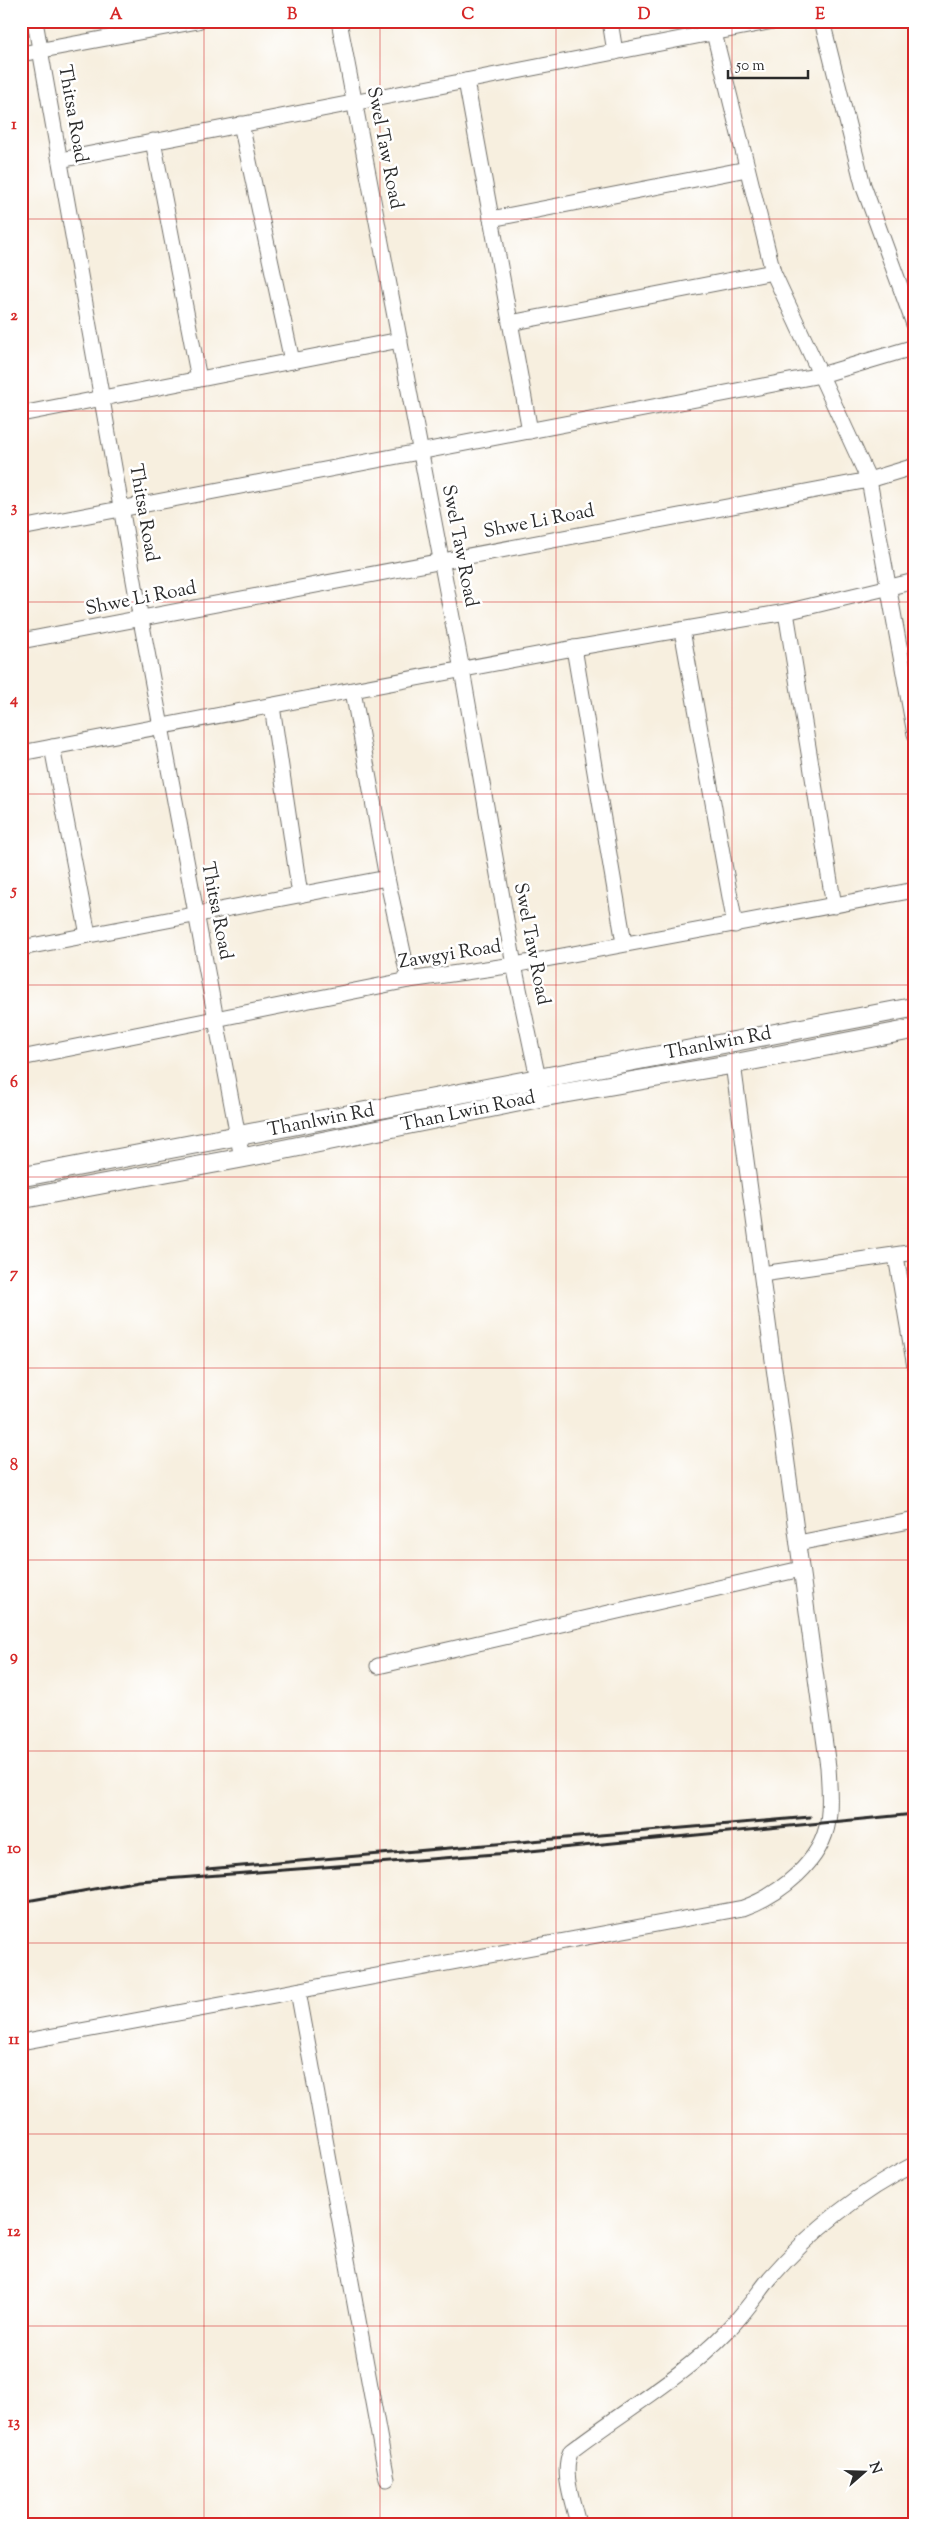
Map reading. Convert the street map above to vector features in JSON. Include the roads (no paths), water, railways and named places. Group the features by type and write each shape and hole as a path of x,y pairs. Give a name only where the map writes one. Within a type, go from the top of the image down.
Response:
{"main road":[{"name":"Thanlwin Rd","path":"21,1177 915,1007"},
{"path":"835,1022 839,1043"},
{"name":"Than Lwin Road","path":"21,1199 242,1158 542,1097 733,1064 915,1029"}],"street":[{"name":"Thitsa Road","path":"35,21 142,620 242,1158"},
{"path":"21,54 198,21"},
{"name":"Swel Taw Road","path":"339,21 442,561 514,965 542,1097"},
{"path":"610,21 615,52"},
{"path":"60,160 354,101 773,21"},
{"path":"822,21 863,185 915,328"},
{"path":"714,33 773,272 869,480 915,734"},
{"path":"466,81 530,431"},
{"path":"241,124 292,361"},
{"path":"153,141 199,379"},
{"path":"491,219 747,169"},
{"path":"510,323 773,272"},
{"path":"21,414 400,340"},
{"path":"21,528 821,375 915,347"},
{"name":"Shwe Li Road","path":"21,641 142,620 869,480 915,466"},
{"path":"21,753 162,728 574,648 786,612 889,589 915,581"},
{"path":"786,612 834,906"},
{"path":"682,630 734,925"},
{"path":"574,648 624,943"},
{"path":"353,691 387,878 409,980"},
{"path":"272,706 300,895"},
{"path":"52,747 88,935"},
{"path":"21,948 387,878"},
{"name":"Zawgyi Road","path":"21,1058 409,980 514,965 915,890"},
{"path":"21,2042 743,1908 774,1895 790,1882 820,1843 828,1823 830,1800 828,1767 733,1064"},
{"path":"762,1274 915,1252"},
{"path":"896,1256 915,1367"},
{"path":"798,1543 915,1520"},
{"path":"378,1666 801,1569"},
{"path":"298,1991 387,2479"},
{"path":"578,2524 567,2472 567,2459 571,2451 700,2357 728,2331 771,2278 807,2239 842,2209 888,2178 915,2164"}],"railway":[{"path":"21,1902 139,1881 509,1853 915,1814"},
{"path":"207,1869 810,1817"}]}
